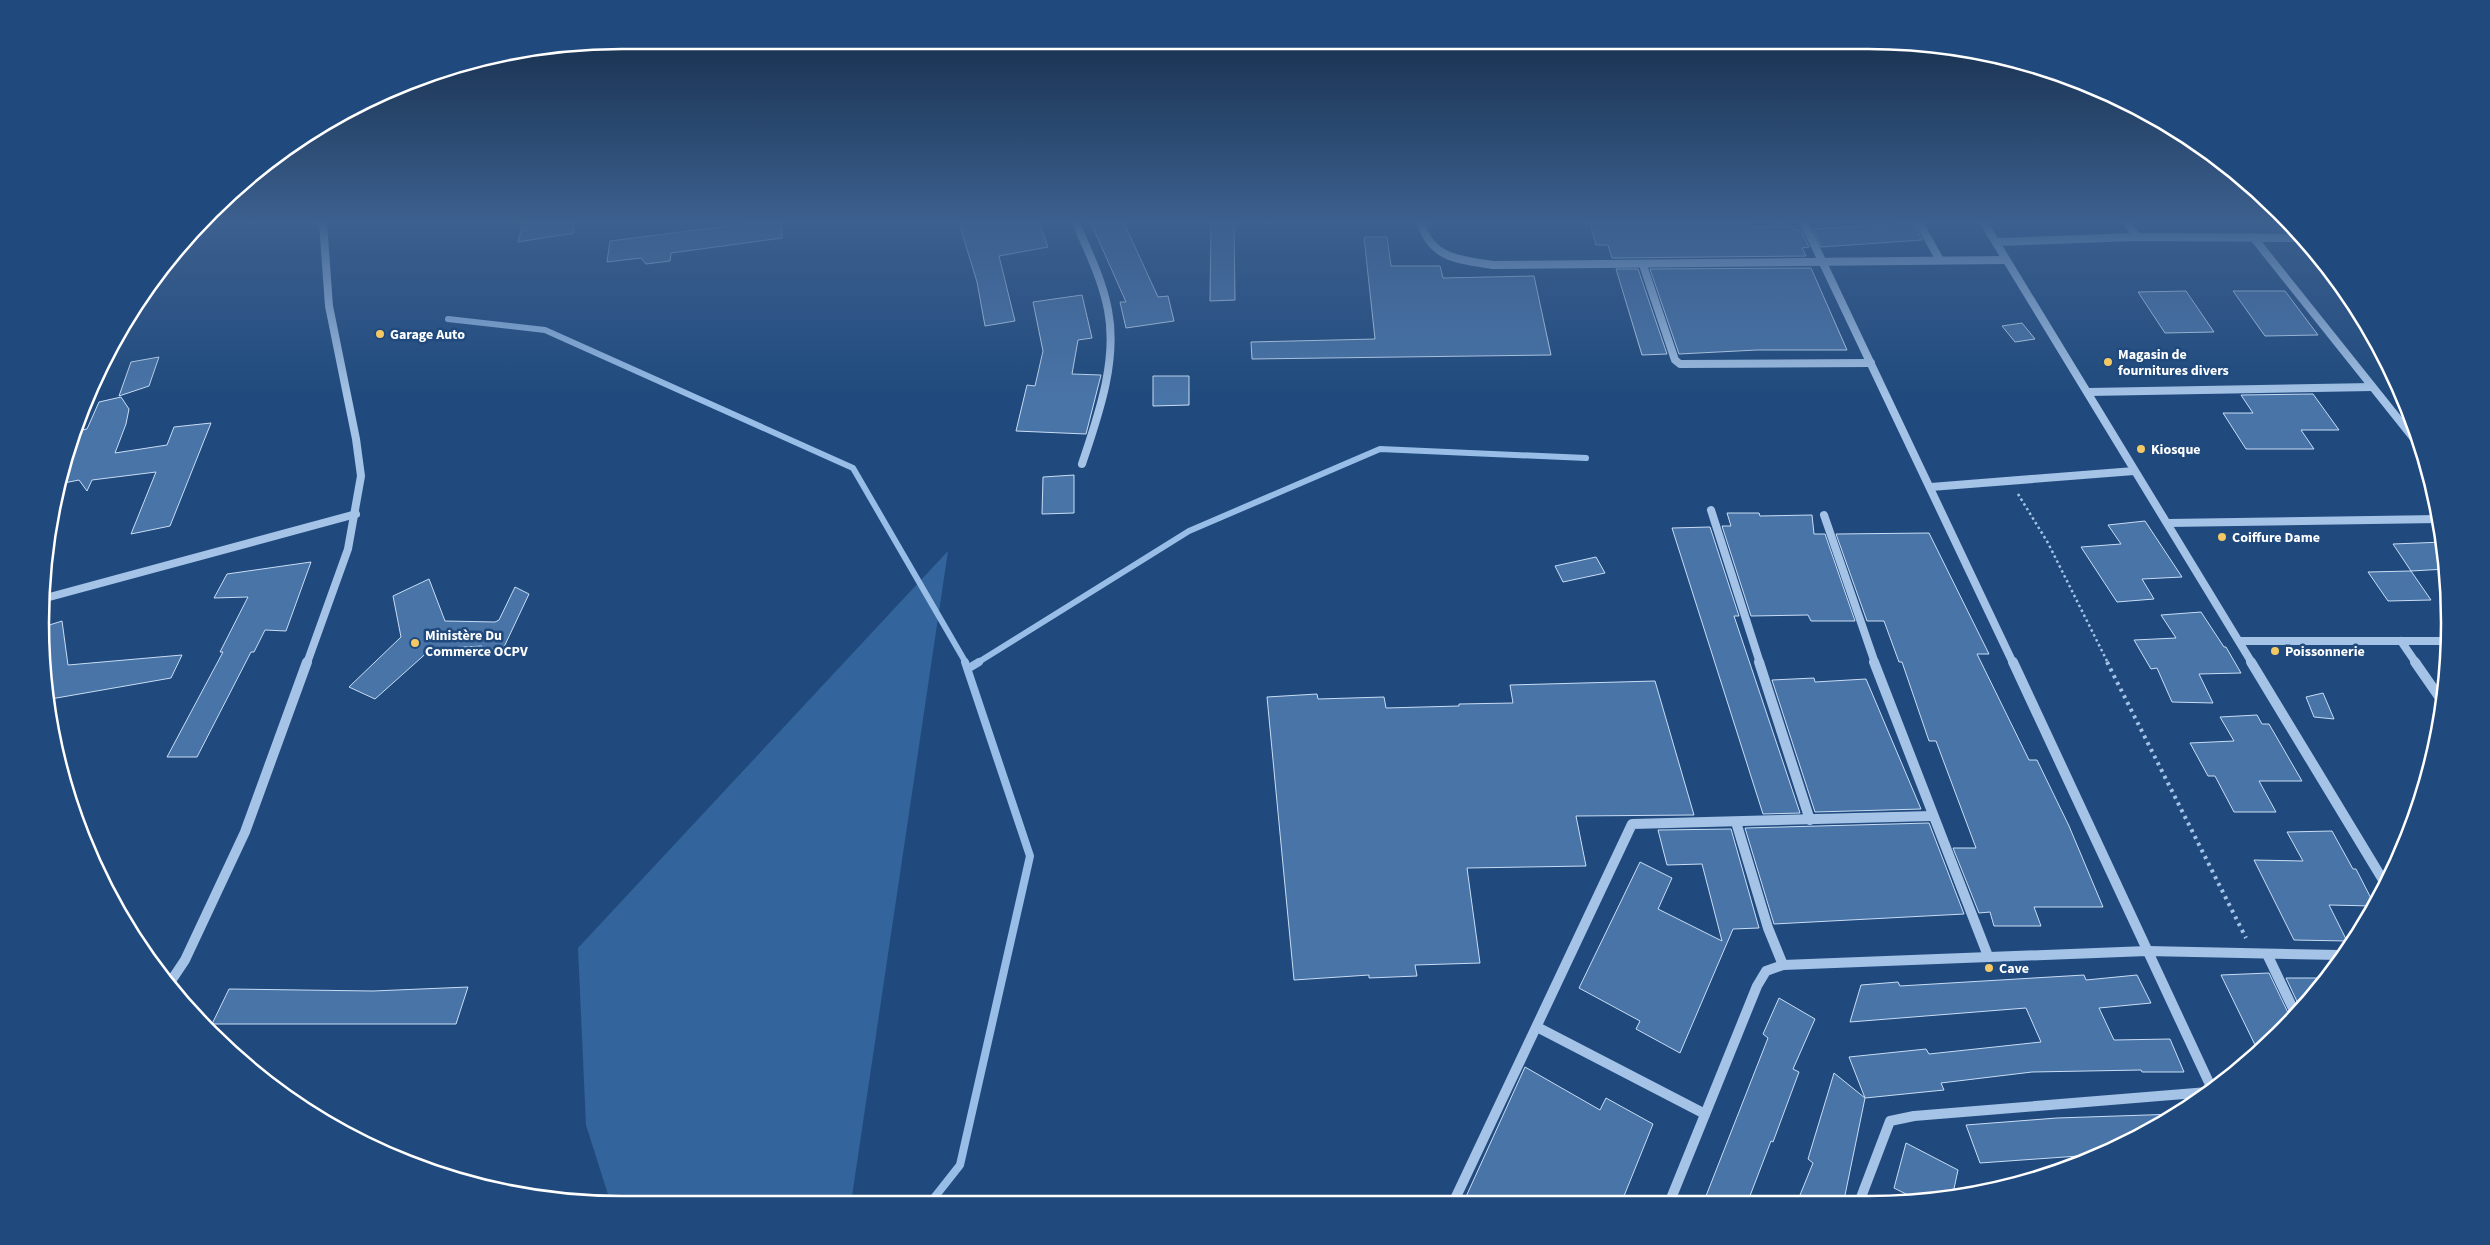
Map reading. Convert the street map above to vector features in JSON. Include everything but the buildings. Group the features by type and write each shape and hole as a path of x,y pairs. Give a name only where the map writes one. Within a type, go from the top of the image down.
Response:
{"street":[{"path":"173,979 185,960 245,832 348,549 356,514 361,476 356,440 329,306 327,281"},
{"path":"1082,464 1092,437 1108,356 1110,325 1099,281"},
{"path":"1648,281 1675,360 1680,364 1871,363"},
{"path":"1832,281 1931,487 2209,1083"},
{"path":"2019,281 2240,641 2381,877"},
{"path":"2287,281 2410,435"},
{"path":"2088,392 2372,387"},
{"path":"1931,487 2134,471"},
{"path":"1712,510 1810,820"},
{"path":"50,597 356,514"},
{"path":"1824,515 1877,670 1932,816 1988,956"},
{"path":"2168,523 2431,519"},
{"path":"2240,641 2440,641"},
{"path":"2401,642 2436,693"},
{"path":"1456,1196 1537,1027 1622,841 1632,824 1649,822 1736,822 1932,816"},
{"path":"1736,822 1766,920 1783,964"},
{"path":"1672,1196 1758,986 1766,971 1783,964 2147,952 2335,955"},
{"path":"2267,954 2293,1008"},
{"path":"1537,1027 1705,1114"},
{"path":"1862,1196 1890,1121 1914,1116 2196,1093"}],"path":[{"path":"2010,481 2048,544 2254,954"}],"shaded area":[{"path":"948,551 852,1196 608,1196 586,1125 578,948"}],"waterway":[{"path":"448,319 545,330 853,468 966,663"},
{"path":"977,663 1189,531 1380,449 1586,458"},
{"path":"936,1196 960,1165 1030,856 965,662"},
{"path":"969,668 979,662"}],"place":[{"name":"Garage Auto","path":"380,334"},
{"name":"Magasin de fournitures divers","path":"2108,362"},
{"name":"Kiosque","path":"2141,449"},
{"name":"Coiffure Dame","path":"2222,537"},
{"name":"Ministère Du Commerce OCPV","path":"415,643"},
{"name":"Poissonnerie","path":"2275,651"},
{"name":"Cave","path":"1989,968"}]}
